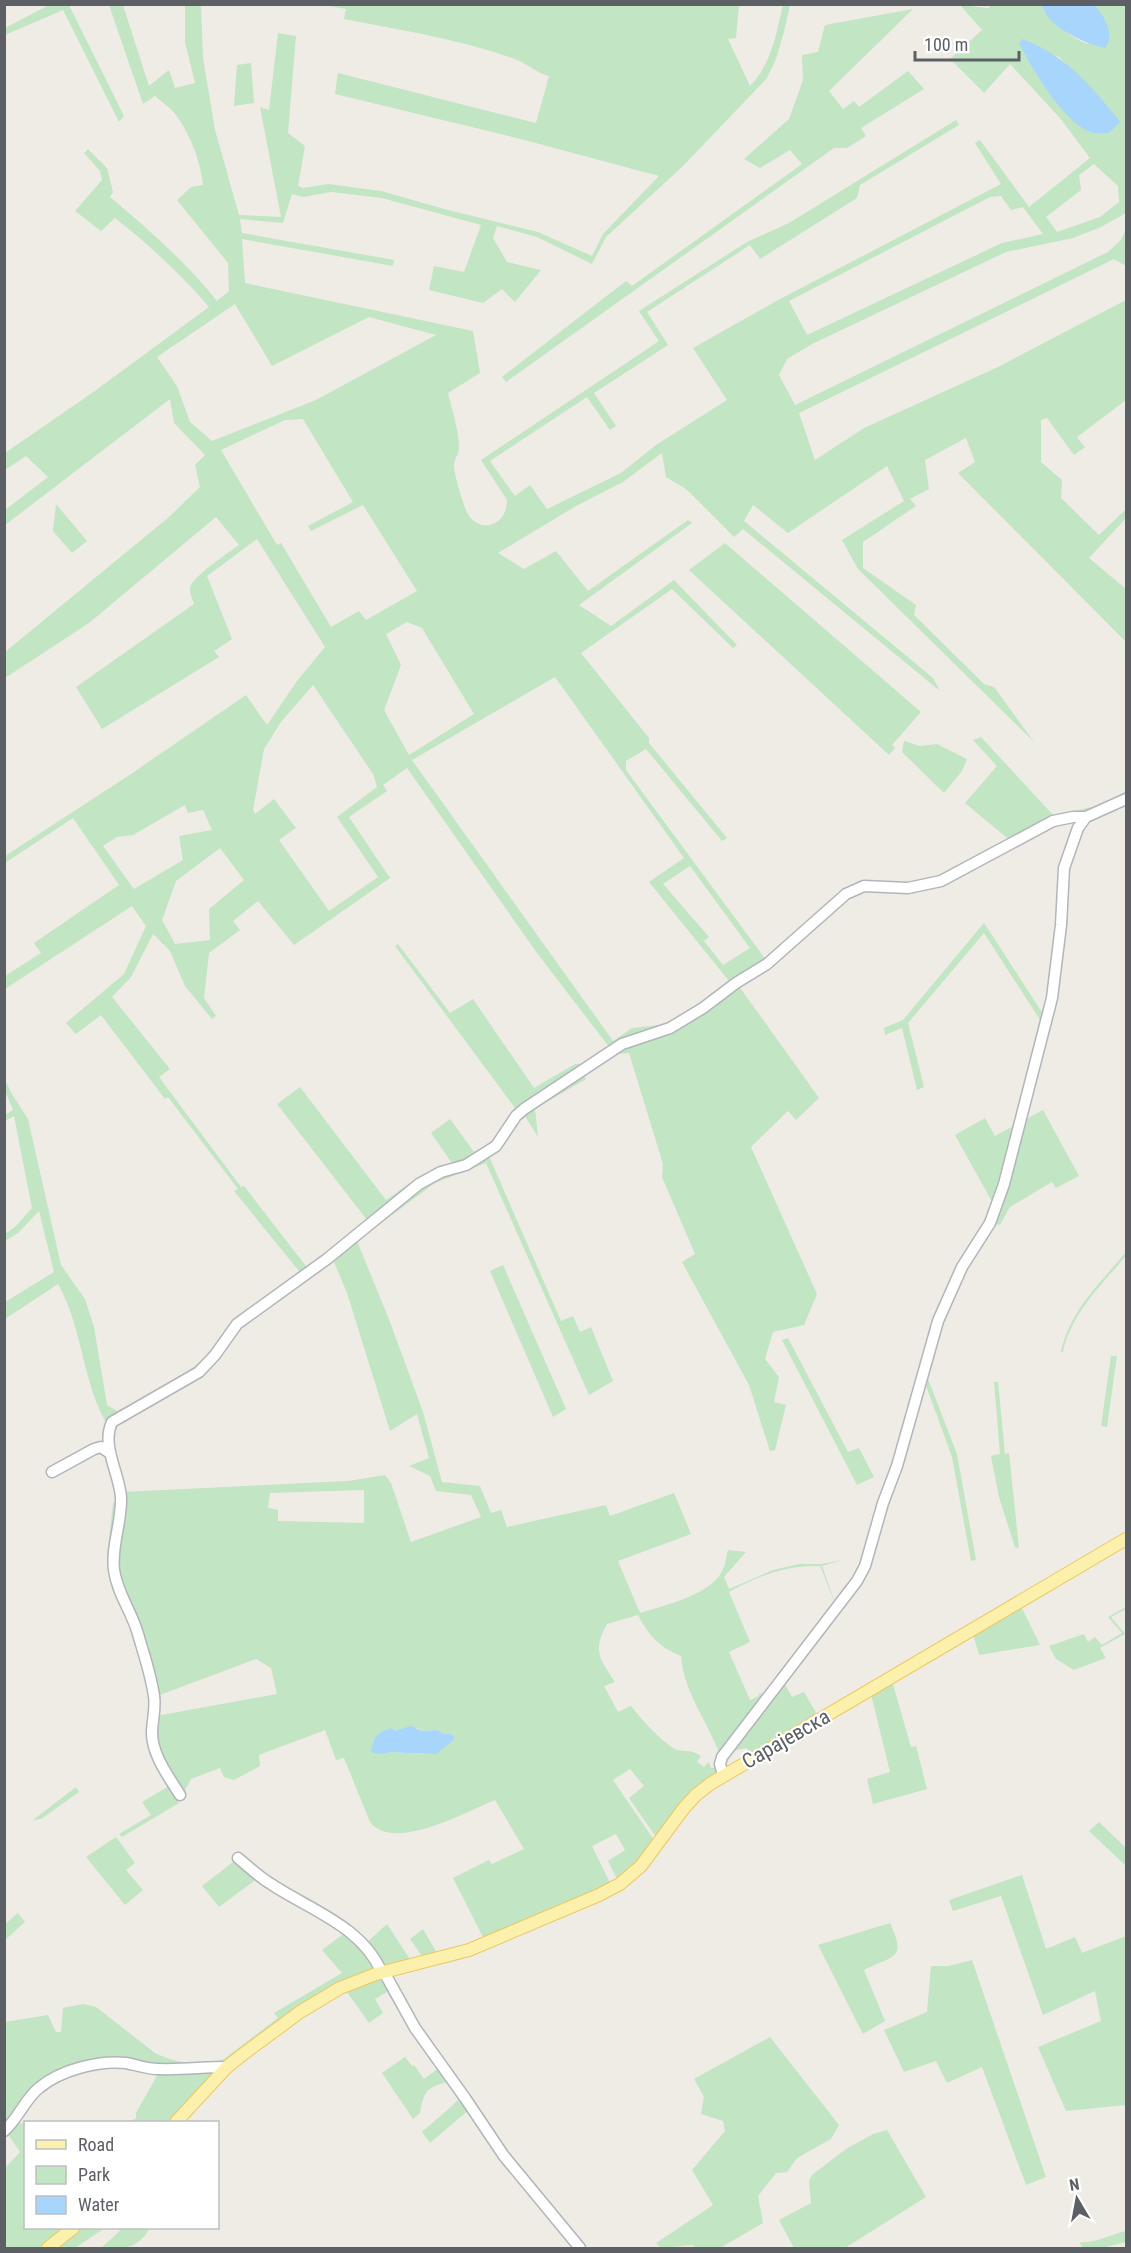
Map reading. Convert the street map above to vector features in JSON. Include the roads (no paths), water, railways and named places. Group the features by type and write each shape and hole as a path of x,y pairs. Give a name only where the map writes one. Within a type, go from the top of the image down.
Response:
{"main road":[{"name":"Сарајевска","path":"723,1775 1126,1539"},
{"path":"177,2121 227,2067 274,2030 352,1982 469,1950 609,1890 641,1866 690,1802 723,1775"},
{"path":"48,2248 72,2229"}],"street":[{"path":"180,1795 157,1754 152,1740 155,1699 151,1681 132,1613 119,1588 114,1569 121,1496 107,1438 110,1427 117,1418 144,1405 199,1372 216,1355 237,1324 327,1259 419,1184 441,1172 466,1165 496,1146 516,1116 524,1109 610,1052 629,1041 670,1028 704,1008 742,979 767,964 846,894 864,886 908,888 941,880 1053,821 1086,817 1126,799"},
{"name":"Сарајевска","path":"723,1775 720,1764 722,1757 857,1581 865,1566 883,1503 902,1451 938,1321 962,1267 990,1223 1004,1184 1052,998 1061,926 1064,868 1078,828 1086,817"},
{"path":"52,1472 94,1449 101,1447 110,1453"},
{"path":"238,1858 271,1885 327,1916 351,1933 370,1951 415,2028 504,2156 580,2248"},
{"path":"4,2131 12,2124 38,2089 58,2077 87,2067 111,2063 126,2063 156,2069 227,2067"}],"water":[{"path":"1042,5 1094,5 1105,20 1109,31 1105,48 1077,38 1059,27 1051,21"},
{"path":"1022,39 1051,53 1077,73 1120,122 1109,133 1094,133 1072,120 1050,95 1032,67 1019,43"},
{"path":"411,1726 422,1731 437,1730 444,1734 451,1734 454,1737 453,1741 436,1754 395,1752 380,1754 371,1751 375,1739 382,1731 392,1728 395,1731"}]}
